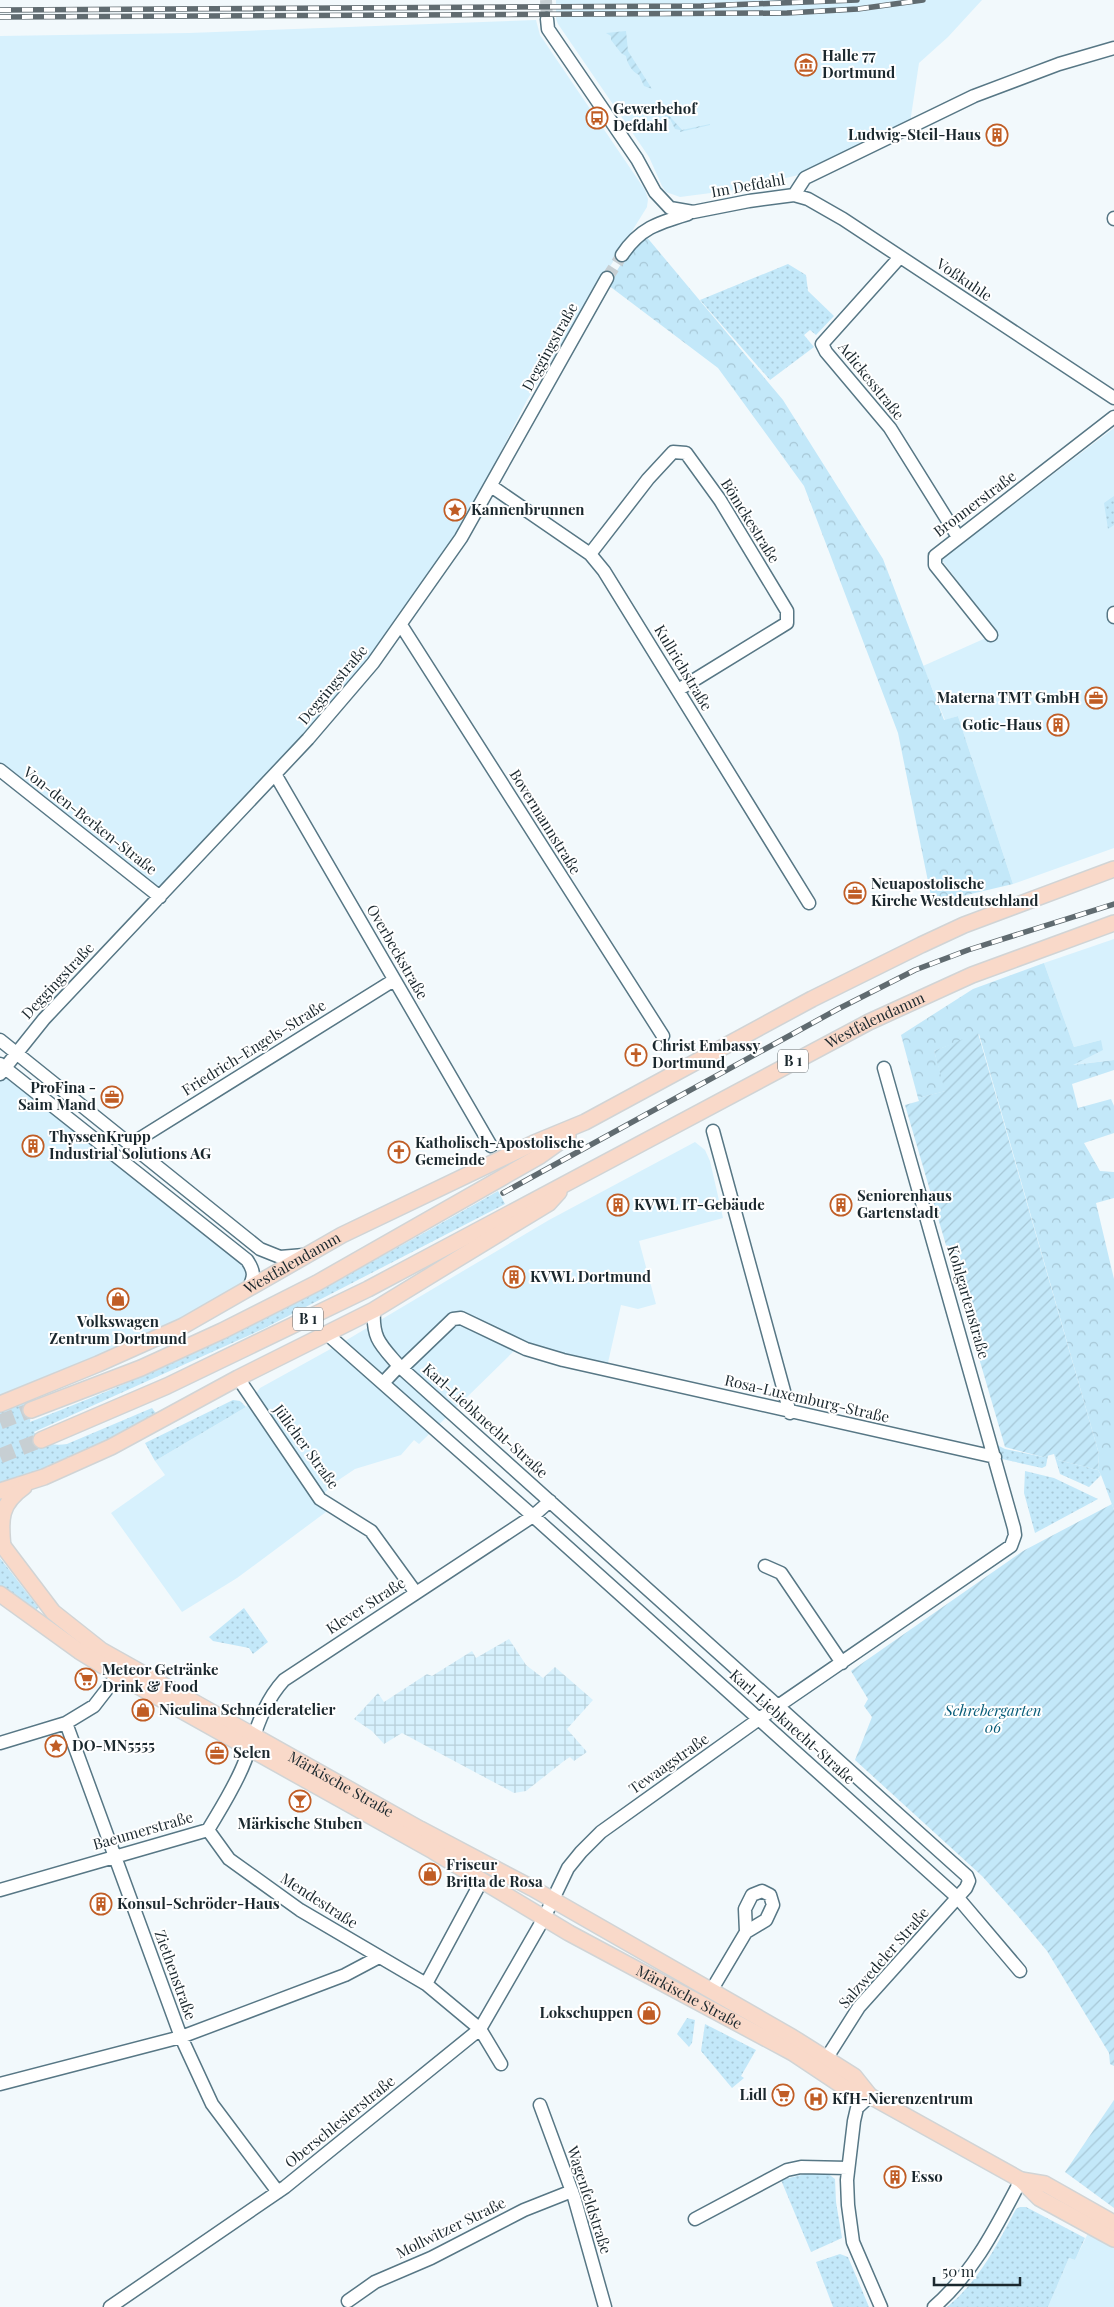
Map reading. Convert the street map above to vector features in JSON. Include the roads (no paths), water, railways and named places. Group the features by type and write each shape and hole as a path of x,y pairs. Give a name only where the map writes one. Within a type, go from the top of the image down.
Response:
{"main road":[{"name":"Westfalendamm","path":"0,1404 163,1336 304,1256 534,1143 585,1122 812,999 964,925 1114,869"},
{"name":"Westfalendamm","path":"41,1440 167,1386 311,1318 826,1043 920,997 1032,952 1114,923"},
{"name":"Westfalendamm","path":"31,1410 141,1368 222,1331 317,1283 540,1156 585,1122"},
{"name":"Westfalendamm","path":"0,1491 32,1481 111,1447 238,1378 374,1310 549,1203 566,1183"},
{"path":"2,1544 0,1521 6,1504 11,1497 32,1481"},
{"name":"Märkische Straße","path":"2,1544 53,1612 87,1640 114,1658 251,1743 544,1918 793,2053 846,2089 870,2096 1021,2180 1039,2198 1114,2239"},
{"name":"Märkische Straße","path":"0,1594 78,1651 118,1675 551,1900 854,2076 870,2096"},
{"name":"Märkische Straße","path":"1021,2180 1045,2184 1114,2223"}],"street":[{"name":"Im Defdahl","path":"547,19 548,29 637,159 655,192 670,208 693,212 749,201 794,195 805,178 974,96 1059,64 1114,48"},
{"name":"Voßkuhle","path":"794,195 808,199 843,219 1114,398"},
{"path":"622,255 631,242 655,224 693,212"},
{"name":"Adickesstraße","path":"900,257 822,344 826,352 890,428 958,537"},
{"name":"Deggingstraße","path":"7,1063 63,998 275,774 366,671 401,625 460,538 607,278"},
{"name":"Bronnerstraße","path":"991,635 935,565 935,556 1114,418"},
{"name":"Bömckestraße","path":"590,554 648,479 673,452 686,453 720,500 788,611 787,623 678,690"},
{"name":"Kullrichstraße","path":"491,486 590,554 609,579 809,903"},
{"name":"Bovermannstraße","path":"401,625 662,1036"},
{"name":"Von-den-Berken-Straße","path":"0,770 160,897"},
{"name":"Overbeckstraße","path":"275,774 491,1146"},
{"name":"Friedrich-Engels-Straße","path":"131,1144 394,980"},
{"path":"0,1040 7,1063 240,1254 253,1269 254,1276 249,1288"},
{"path":"7,1063 131,1144 260,1249 280,1257 304,1256"},
{"name":"Kohlgartenstraße","path":"884,1068 1014,1528 1015,1535 1011,1546"},
{"path":"713,1131 790,1413"},
{"name":"Karl-Liebknecht-Straße","path":"374,1310 373,1322 376,1338 400,1367 780,1706 967,1876 969,1881"},
{"name":"Rosa-Luxemburg-Straße","path":"400,1367 453,1319 461,1318 526,1349 613,1372 994,1457"},
{"name":"Karl-Liebknecht-Straße","path":"327,1334 533,1516 958,1898 1020,1971"},
{"name":"Karl-Liebknecht-Straße","path":"383,1383 400,1367"},
{"name":"Jülicher Straße","path":"238,1378 320,1500 371,1531 416,1593"},
{"name":"Karl-Liebknecht-Straße","path":"533,1516 550,1501"},
{"name":"Klever Straße","path":"251,1743 273,1692 284,1680 533,1516"},
{"name":"Tewaagstraße","path":"544,1918 568,1868 601,1832 1011,1546"},
{"path":"765,1566 781,1573 842,1663"},
{"path":"0,1743 66,1724 94,1706 118,1675"},
{"name":"Ziethenstraße","path":"66,1724 181,2037 212,2104 278,2192"},
{"name":"Baeumerstraße","path":"0,1890 208,1830 245,1762 251,1743"},
{"name":"Mendestraße","path":"208,1830 230,1859 300,1910 426,1984 480,2029 501,2064"},
{"path":"426,1984 482,1880"},
{"name":"Salzwedeler Straße","path":"826,2059 859,2006 958,1898 969,1881"},
{"name":"Oberschlesierstraße","path":"114,2306 278,2192 480,2029 544,1918"},
{"name":"Märkische Straße","path":"712,1992 746,1932"},
{"path":"0,2084 181,2037 345,1975 379,1957"},
{"path":"870,2096 857,2108 848,2168 848,2205 853,2242 881,2307"},
{"name":"Wagenfeldstraße","path":"540,2105 572,2191 605,2307"},
{"path":"695,2219 787,2170 801,2167 848,2168"},
{"path":"934,2307 955,2288 980,2254 1021,2180"},
{"name":"Mollwitzer Straße","path":"348,2301 374,2282 432,2258 524,2210 572,2191"}],"tunnel":[{"path":"546,0 547,19"},
{"path":"607,278 622,255"},
{"path":"0,1422 31,1410"},
{"path":"0,1456 41,1440"}],"railway":[{"path":"0,10 701,6 857,0"},
{"path":"0,17 787,13 858,9 923,0"},
{"path":"503,1193 838,1009 915,970 968,950 1114,904"}],"place":[{"name":"Halle 77 Dortmund","path":"806,65"},
{"name":"Gewerbehof Defdahl","path":"597,118"},
{"name":"Ludwig-Steil-Haus","path":"997,135"},
{"name":"Kannenbrunnen","path":"455,510"},
{"name":"Materna TMT GmbH","path":"1096,698"},
{"name":"Gotic-Haus","path":"1058,725"},
{"name":"Neuapostolische Kirche Westdeutschland","path":"855,893"},
{"name":"Christ Embassy Dortmund","path":"636,1055"},
{"name":"ProFina - Saim Mand","path":"112,1097"},
{"name":"ThyssenKrupp Industrial Solutions AG","path":"33,1146"},
{"name":"Katholisch-Apostolische Gemeinde","path":"399,1152"},
{"name":"KVWL IT-Gebäude","path":"618,1205"},
{"name":"Seniorenhaus Gartenstadt","path":"841,1205"},
{"name":"KVWL Dortmund","path":"514,1277"},
{"name":"Volkswagen Zentrum Dortmund","path":"118,1299"},
{"name":"Meteor Getränke Drink & Food","path":"86,1679"},
{"name":"Niculina Schneideratelier","path":"143,1710"},
{"name":"DO-MN5555","path":"56,1746"},
{"name":"Selen","path":"217,1753"},
{"name":"Märkische Stuben","path":"300,1801"},
{"name":"Friseur Britta de Rosa","path":"430,1874"},
{"name":"Konsul-Schröder-Haus","path":"101,1904"},
{"name":"Lokschuppen","path":"649,2013"},
{"name":"Lidl","path":"783,2095"},
{"name":"KfH-Nierenzentrum","path":"816,2099"},
{"name":"Esso","path":"895,2177"}],"park label":[{"name":"Schrebergarten 06","path":"993,1720"}]}
